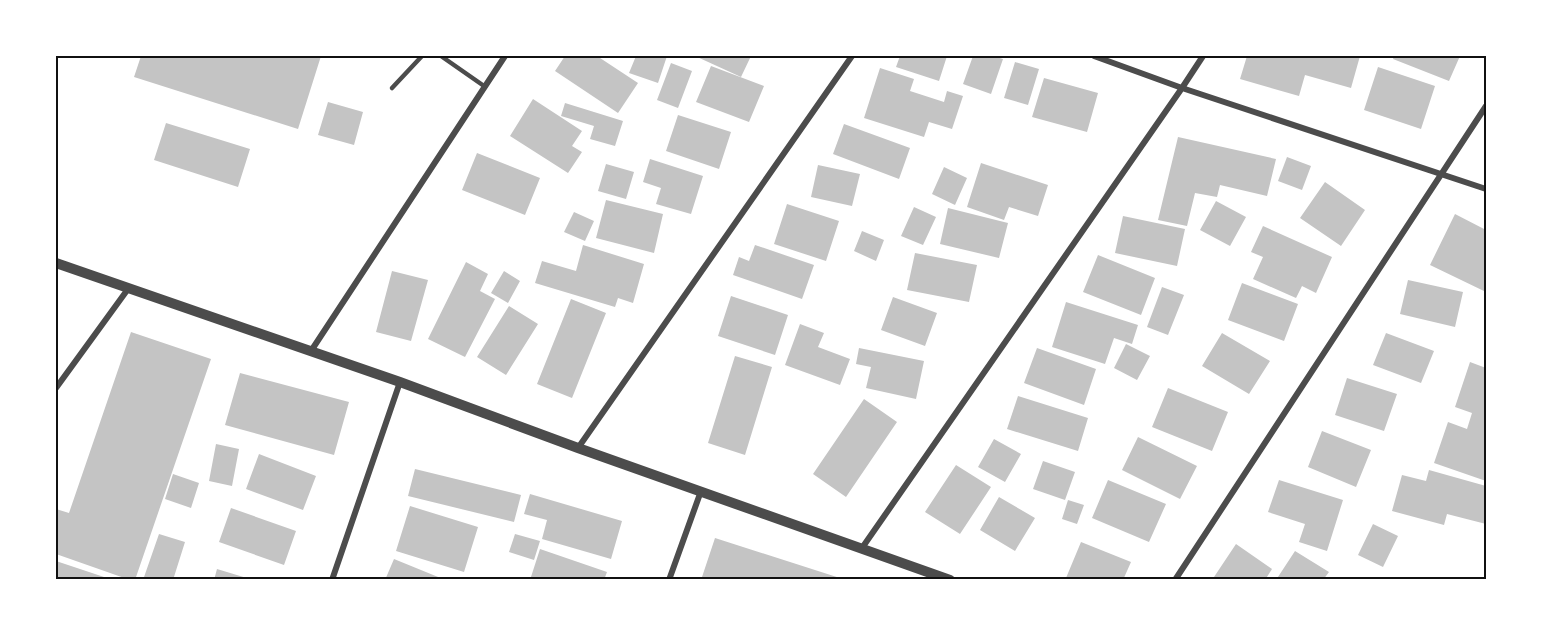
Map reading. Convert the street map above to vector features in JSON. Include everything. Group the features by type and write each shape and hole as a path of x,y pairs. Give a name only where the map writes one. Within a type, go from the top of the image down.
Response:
{"street":[{"path":"311,351 505,56"},
{"path":"578,448 852,56"},
{"path":"1094,56 1486,189"},
{"path":"862,548 1203,56"},
{"path":"1175,579 1486,106"},
{"path":"56,263 400,382 578,448 950,579"},
{"path":"56,388 128,289"},
{"path":"332,579 400,382"},
{"path":"669,579 701,491"}],"lane":[{"path":"392,87 422,56"},
{"path":"441,56 484,86"}],"building":[{"path":"141,56 321,56 298,129 134,77"},
{"path":"565,56 597,56 638,83 618,113 555,71"},
{"path":"636,56 667,56 658,83 629,73"},
{"path":"695,56 751,56 741,77"},
{"path":"900,56 947,56 939,81 896,67"},
{"path":"973,56 993,56 1003,59 991,94 963,84"},
{"path":"1247,56 1360,56 1351,88 1305,75 1299,96 1240,79"},
{"path":"1394,56 1460,56 1449,81 1393,59"},
{"path":"1015,62 1039,69 1028,105 1004,98"},
{"path":"671,63 692,71 678,108 657,100"},
{"path":"711,66 764,86 749,122 696,102"},
{"path":"1378,67 1435,86 1421,129 1364,110"},
{"path":"880,68 914,79 910,91 944,102 947,91 963,96 952,129 929,122 924,137 864,118"},
{"path":"1044,78 1098,93 1087,132 1032,117"},
{"path":"533,99 582,131 572,146 582,152 568,173 510,136"},
{"path":"328,102 363,112 354,145 318,135"},
{"path":"565,103 623,121 615,146 590,139 594,126 561,116"},
{"path":"678,115 731,132 719,169 666,151"},
{"path":"166,123 250,149 238,187 154,160"},
{"path":"844,124 910,148 899,179 833,154"},
{"path":"1178,137 1276,159 1267,196 1220,185 1217,197 1195,193 1187,226 1158,220"},
{"path":"477,153 540,178 525,215 462,190"},
{"path":"1287,157 1311,166 1302,190 1278,181"},
{"path":"650,159 703,176 691,214 656,204 661,188 643,182"},
{"path":"981,163 1048,185 1038,216 1009,207 1004,220 967,207"},
{"path":"606,164 634,172 626,199 598,191"},
{"path":"818,165 860,174 852,206 811,197"},
{"path":"944,167 967,178 955,205 932,194"},
{"path":"1325,182 1365,210 1341,246 1300,218"},
{"path":"606,200 663,214 654,253 596,238"},
{"path":"1216,201 1246,217 1230,246 1200,230"},
{"path":"787,204 839,221 826,261 774,244"},
{"path":"914,207 936,217 923,245 901,236"},
{"path":"948,208 1008,223 999,258 940,244"},
{"path":"574,212 594,221 585,241 564,232"},
{"path":"1455,214 1486,230 1486,292 1430,265"},
{"path":"1123,216 1185,229 1177,266 1115,253"},
{"path":"1263,226 1332,257 1316,293 1302,286 1296,298 1253,279 1263,257 1251,252"},
{"path":"862,231 884,240 876,261 854,251"},
{"path":"583,245 644,264 633,303 618,298 615,307 535,283 542,261 576,271"},
{"path":"755,245 814,265 802,299 733,275 739,257 749,261"},
{"path":"915,253 977,265 969,302 907,290"},
{"path":"1098,255 1155,278 1141,315 1083,292"},
{"path":"466,262 488,274 480,291 495,299 465,357 428,339"},
{"path":"392,271 428,280 411,341 376,332"},
{"path":"504,271 520,281 508,303 491,293"},
{"path":"1408,280 1463,292 1455,327 1400,314"},
{"path":"1242,283 1298,304 1284,341 1228,320"},
{"path":"1162,287 1184,295 1168,335 1147,327"},
{"path":"731,296 788,315 775,355 718,336"},
{"path":"893,297 937,313 925,346 881,330"},
{"path":"571,299 606,313 572,398 537,384"},
{"path":"1066,302 1138,325 1132,344 1114,338 1105,364 1052,347"},
{"path":"509,306 538,324 506,375 477,357"},
{"path":"800,324 824,333 818,347 850,359 840,385 785,365"},
{"path":"131,332 211,359 135,580 56,554 56,509 69,513"},
{"path":"1222,333 1270,361 1249,394 1202,366"},
{"path":"1386,333 1434,351 1421,383 1373,365"},
{"path":"1126,344 1150,356 1137,380 1114,368"},
{"path":"859,348 924,361 916,399 866,388 871,367 856,364"},
{"path":"1037,348 1096,369 1084,405 1024,383"},
{"path":"735,356 772,367 745,455 708,443"},
{"path":"1470,362 1486,368 1486,481 1434,463 1448,422 1467,429 1472,413 1455,407"},
{"path":"240,373 349,402 334,455 225,425"},
{"path":"1347,378 1397,394 1384,431 1335,415"},
{"path":"1168,388 1228,412 1212,451 1152,427"},
{"path":"1018,396 1088,418 1078,451 1007,429"},
{"path":"864,399 897,422 846,497 813,474"},
{"path":"1322,431 1371,450 1356,487 1308,467"},
{"path":"1138,437 1197,466 1180,499 1122,470"},
{"path":"994,439 1021,454 1005,482 978,467"},
{"path":"216,444 239,449 232,486 209,481"},
{"path":"259,454 316,476 303,510 246,489"},
{"path":"1043,461 1075,472 1065,500 1033,489"},
{"path":"956,465 991,487 960,534 925,512"},
{"path":"415,469 521,495 514,522 408,496"},
{"path":"1429,470 1486,486 1486,524 1447,514 1444,525 1392,511 1402,475 1426,481"},
{"path":"173,474 199,483 191,508 165,499"},
{"path":"1108,480 1166,504 1149,542 1092,518"},
{"path":"1279,480 1343,500 1327,551 1299,542 1305,524 1268,512"},
{"path":"530,494 622,521 611,559 542,539 547,520 524,514"},
{"path":"999,497 1035,518 1015,551 980,530"},
{"path":"1068,500 1084,505 1077,524 1062,519"},
{"path":"410,506 478,527 464,572 396,551"},
{"path":"231,508 296,531 284,565 219,542"},
{"path":"1373,524 1398,536 1383,567 1358,555"},
{"path":"159,534 185,542 173,580 143,580"},
{"path":"515,534 540,541 534,560 509,552"},
{"path":"715,538 843,579 843,580 701,580"},
{"path":"1081,542 1131,562 1123,580 1069,580 1066,578"},
{"path":"1236,544 1272,569 1265,580 1212,580"},
{"path":"540,549 607,572 604,580 530,580"},
{"path":"1295,551 1329,572 1323,580 1276,580"},
{"path":"394,559 443,579 443,580 385,580"},
{"path":"56,561 110,579 110,580 56,580"},
{"path":"217,569 250,579 250,580 214,580"}]}
